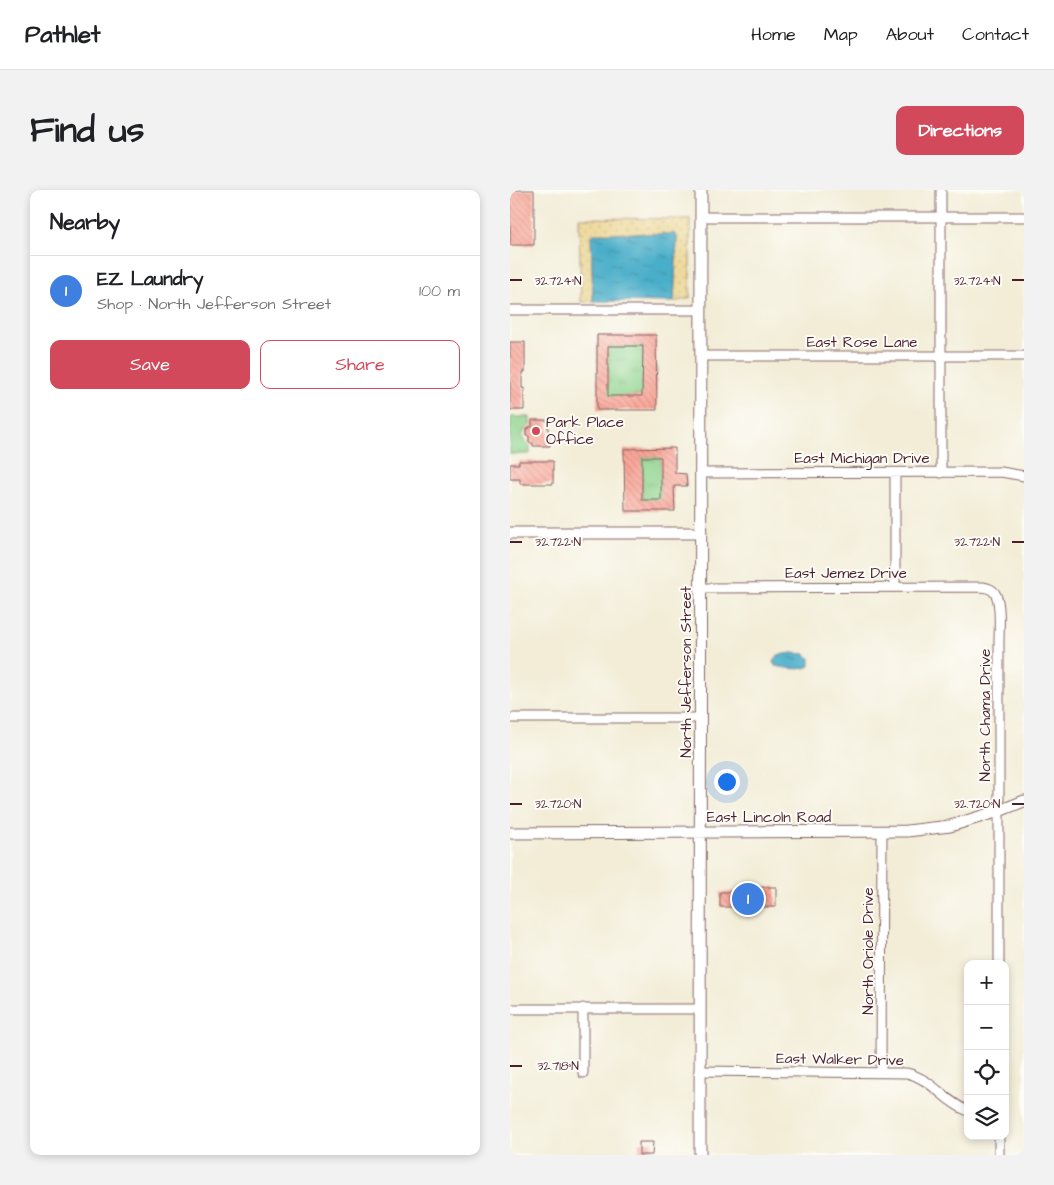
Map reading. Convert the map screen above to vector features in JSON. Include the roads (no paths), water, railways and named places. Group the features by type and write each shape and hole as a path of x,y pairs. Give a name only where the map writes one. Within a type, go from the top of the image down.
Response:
{"street":[{"name":"North Jefferson Street","path":"700,1155 701,190"},
{"path":"941,190 941,473"},
{"path":"701,217 1024,217"},
{"path":"510,310 700,310"},
{"name":"East Rose Lane","path":"701,356 1024,356"},
{"name":"East Michigan Drive","path":"700,473 1000,472 1024,476"},
{"path":"895,473 895,587"},
{"path":"510,533 701,532"},
{"name":"East Jemez Drive","path":"701,588 983,586 991,589"},
{"name":"North Chama Drive","path":"991,589 996,595 998,602 999,960"},
{"path":"510,718 700,718"},
{"name":"East Lincoln Road","path":"510,832 907,831 950,826 1024,801"},
{"name":"North Oriole Drive","path":"881,1072 882,831"},
{"path":"583,1008 583,1073"},
{"path":"510,1009 700,1009"},
{"name":"East Walker Drive","path":"700,1071 899,1072 917,1075 936,1088 952,1104 964,1109"},
{"path":"999,1140 999,1155"}],"water":[{"path":"597,233 675,234 677,237 674,302 593,301 591,236"},
{"path":"806,654 810,658 810,666 798,669 775,666 774,662 778,655"}],"place":[{"name":"Park Place Office","path":"536,431"},
{"name":"EZ Laundry","path":"748,899"}]}
